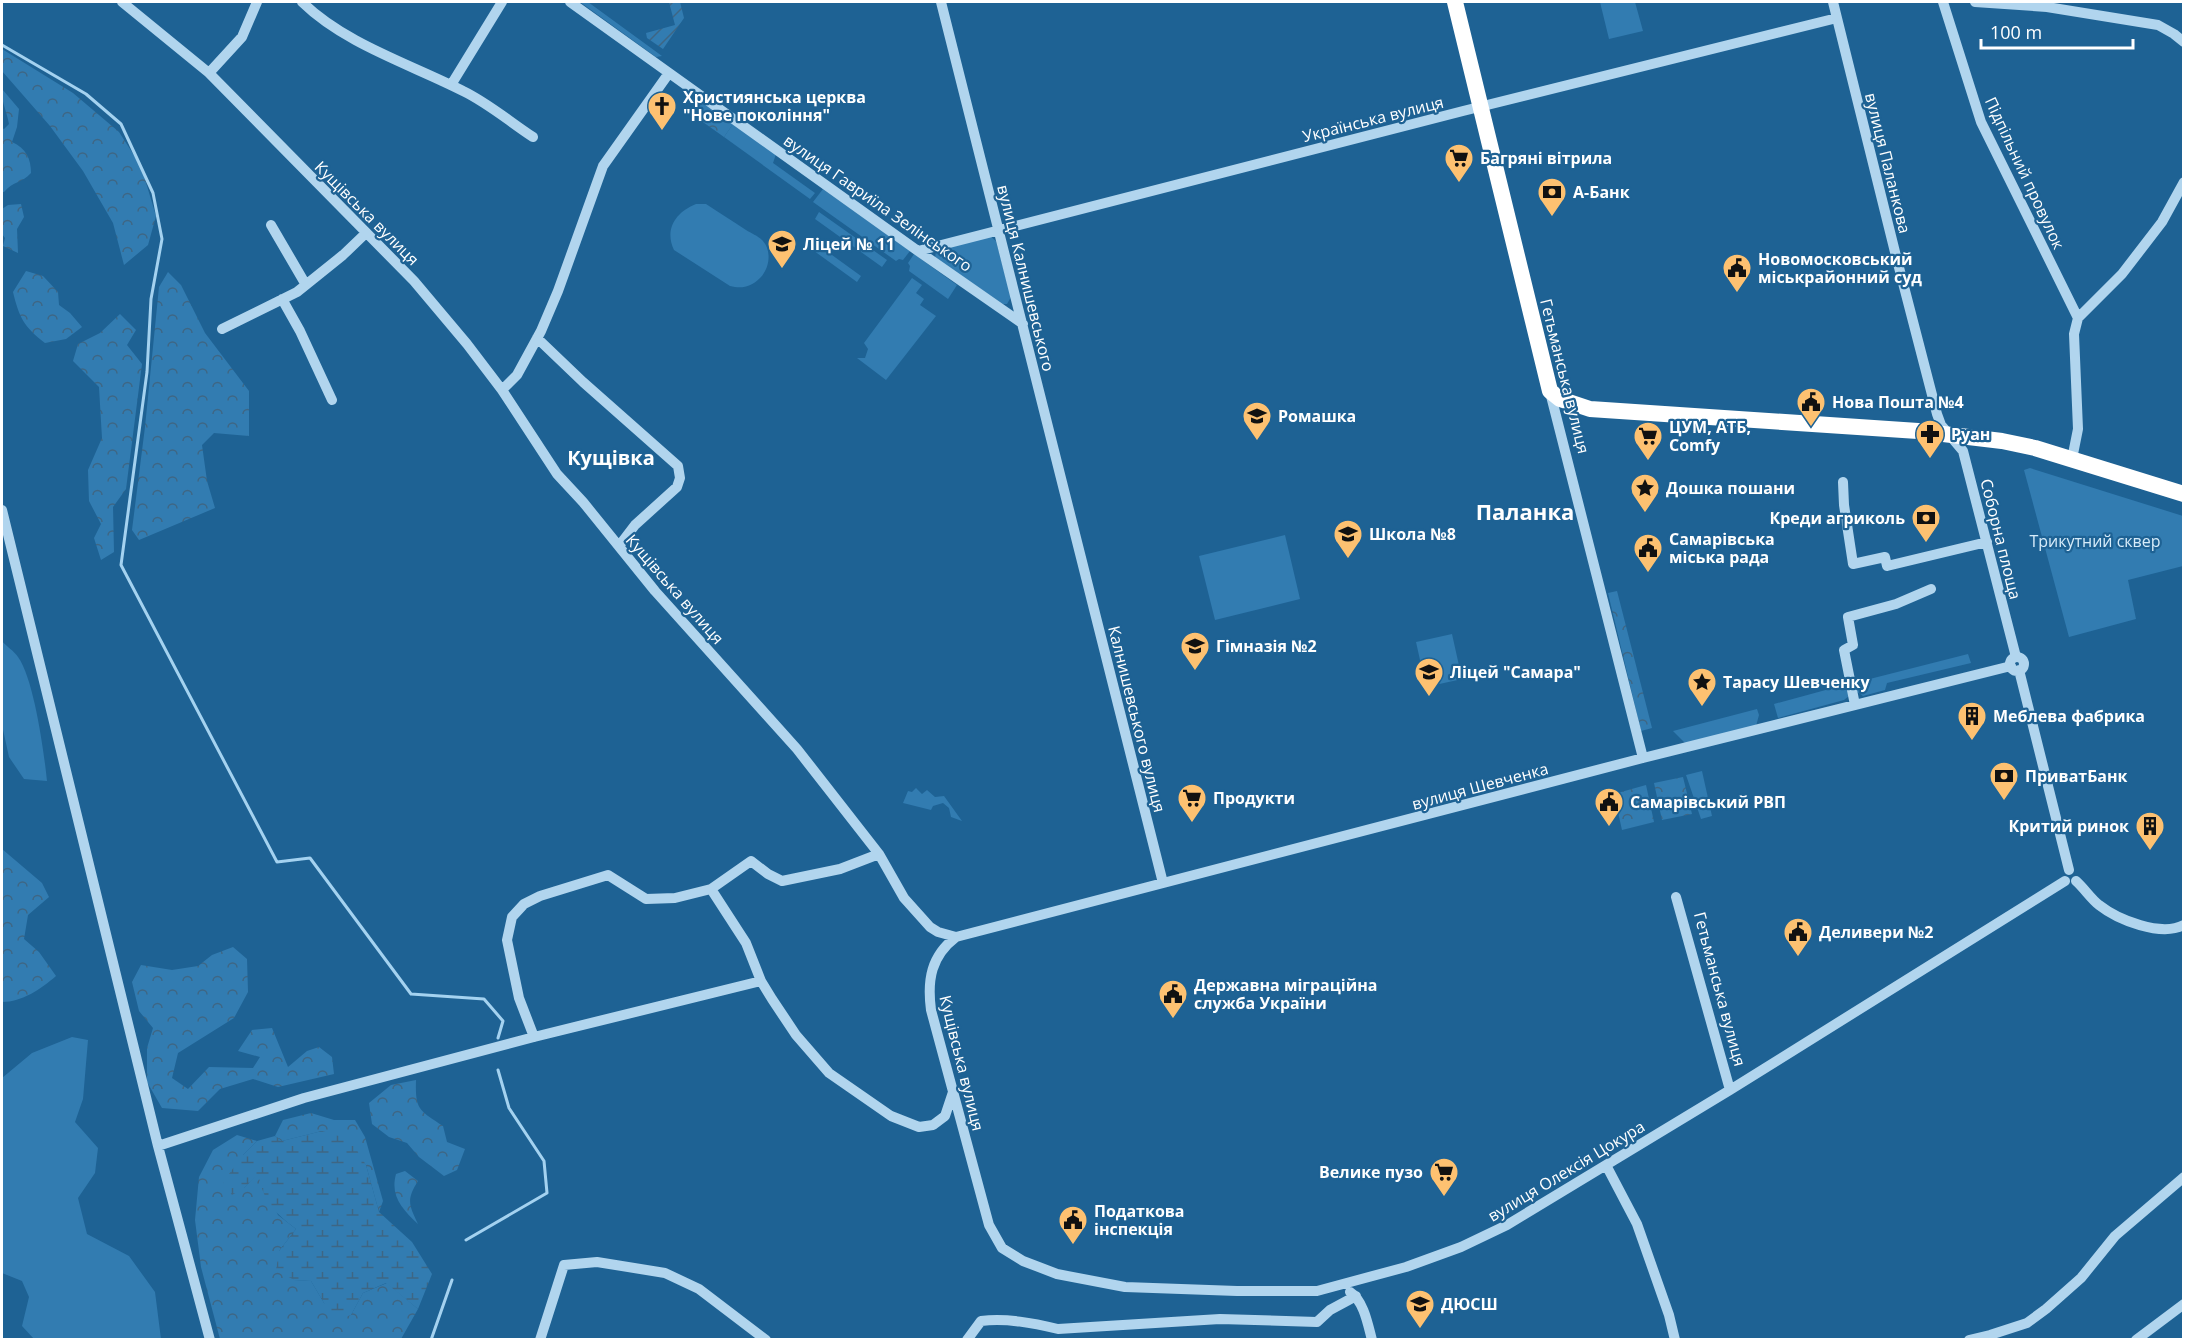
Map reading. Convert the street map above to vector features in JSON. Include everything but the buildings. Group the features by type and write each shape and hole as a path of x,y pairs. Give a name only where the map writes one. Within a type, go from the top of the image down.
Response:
{"highway":[{"name":"Гетьманська вулиця","path":"1455,2 1550,391"},
{"path":"1550,391 1560,399 1590,408 1949,434 2002,441 2035,448 2184,494"}],"street":[{"name":"Кущівська вулиця","path":"122,2 209,73 422,290 502,390 557,474 584,502 655,591 797,749 879,854 904,898 930,927 956,937"},
{"path":"209,73 242,36 257,2"},
{"path":"302,2 318,17 348,34 408,66 466,92 533,137"},
{"path":"450,85 502,2"},
{"name":"вулиця Гавриїла Зелінського","path":"570,2 1023,324"},
{"name":"вулиця Калнишевського","path":"941,2 1082,562"},
{"name":"вулиця Паланкова","path":"1833,2 1937,414 1949,434"},
{"name":"Підпільний провулок","path":"1943,2 1981,122 2078,318"},
{"path":"1976,2 2047,7 2158,25 2184,42"},
{"name":"Українська вулиця","path":"918,251 1837,18"},
{"path":"502,390 517,375 537,338 558,291 603,166 669,73"},
{"path":"2072,459 2078,429 2074,334 2078,318 2122,274 2162,222 2184,182"},
{"path":"271,225 306,285"},
{"path":"222,329 297,292 344,255 366,233"},
{"path":"282,299 332,400"},
{"path":"537,338 678,466 680,478 677,488 635,525 619,546"},
{"name":"Гетьманська вулиця","path":"1550,391 1643,759"},
{"name":"Соборна площа","path":"1949,434 1963,451 2015,664 2069,870 2064,874 2071,881"},
{"path":"1844,482 1844,505 1852,564 1885,557 1887,566 1987,542"},
{"path":"2,510 158,1146 210,1340"},
{"name":"Калнишевського вулиця","path":"1082,562 1163,883"},
{"path":"1855,705 1844,650 1853,645 1848,617 1896,604 1930,589"},
{"name":"вулиця Шевченка","path":"956,937 2015,664"},
{"path":"534,1037 519,999 507,940 512,917 524,904 540,896 608,875 646,898 675,898 711,889 751,861 782,881 840,869 879,854"},
{"path":"2071,881 2099,905 2143,928 2181,930"},
{"name":"вулиця Олексія Цокура","path":"1023,1262 1057,1274 1125,1287 1284,1292 1317,1291 1406,1267 1484,1237 1730,1090 2071,881"},
{"path":"711,889 746,943 761,981 796,1035 829,1073 891,1116 919,1127 933,1125 945,1116 953,1092"},
{"name":"Гетьманська вулиця","path":"1676,897 1730,1090"},
{"name":"Кущівська вулиця","path":"956,937 946,945 939,956 930,978 928,990 931,1010 989,1226 1002,1248 1023,1262"},
{"path":"158,1146 304,1098 534,1037 761,981"},
{"path":"1606,1165 1637,1224 1669,1315 1675,1340"},
{"path":"1968,1340 2027,1323 2046,1309 2081,1278 2115,1236 2184,1177"},
{"path":"540,1340 564,1265 597,1262 665,1273 699,1289 766,1340"},
{"path":"1340,1286 1356,1296 1365,1314 1372,1340"},
{"path":"967,1340 981,1321 996,1319 1033,1323 1057,1334 1220,1319 1317,1322 1330,1310 1356,1296"},
{"path":"2136,1340 2184,1304"}],"green space":[{"path":"580,2 588,2 662,56 656,57"},
{"path":"669,2 680,2 684,18 663,49 647,38 646,33 675,25"},
{"path":"1600,2 1635,2 1643,31 1609,39"},
{"path":"2,49 73,93 119,132 141,166 156,216 148,245 124,265 113,223 83,171 50,126 2,71"},
{"path":"2,89 19,109 12,142 21,147 27,155 31,173 4,192 2,192 2,128 4,129 9,124"},
{"path":"702,102 733,124 724,137 693,115"},
{"path":"733,124 776,154 773,163 815,193 810,199 724,137"},
{"path":"823,189 910,251 903,260 896,261 813,202"},
{"path":"21,204 24,217 17,229 18,253 3,246 5,238 2,234 2,209 8,205"},
{"path":"696,204 706,204 762,240 767,249 768,264 757,281 746,287 730,286 674,250 670,235 671,228 683,212"},
{"path":"819,212 887,260 882,267 815,219"},
{"path":"990,236 996,241 1011,297 1007,304 1003,304 935,258 936,251"},
{"path":"814,242 861,276 857,282 810,248"},
{"path":"914,254 957,285 948,299 909,271 908,263"},
{"path":"26,271 43,276 58,292 59,305 70,313 82,327 66,339 45,343 32,332 20,315 13,292"},
{"path":"168,272 181,285 205,333 249,391 249,436 214,433 202,445 207,481 215,508 139,540 132,530 159,287"},
{"path":"912,278 922,285 916,293 924,299 920,305 936,316 886,380 857,358 865,358 868,349 864,343"},
{"path":"120,314 136,330 127,345 142,364 126,489 113,507 114,552 101,560 94,538 101,524 89,501 88,470 102,438 99,387 73,361 78,344 100,333"},
{"name":"Трикутний сквер","path":"2030,468 2183,516 2183,566 2128,580 2136,619 2069,637 2024,470"},
{"path":"1285,535 1300,599 1215,620 1199,556"},
{"path":"1617,591 1652,728 1641,731 1608,593"},
{"path":"1452,634 1462,679 1426,687 1416,642"},
{"path":"2,641 18,657 29,682 47,781 24,779 9,757 2,725"},
{"path":"1968,654 1971,663 1887,683 1885,690 1863,696 1856,691 1854,683"},
{"path":"1844,685 1847,687 1849,696 1844,700 1778,718 1774,704"},
{"path":"1757,709 1759,715 1756,726 1685,743 1673,731"},
{"path":"1702,771 1712,816 1701,819 1686,775"},
{"path":"1683,777 1692,814 1662,820 1654,783"},
{"path":"1646,785 1654,822 1622,830 1614,794"},
{"path":"916,788 922,794 927,790 935,797 944,796 962,821 951,817 949,808 943,803 933,806 931,810 903,803 908,791 912,792"},
{"path":"2,849 42,883 49,897 28,915 24,939 39,952 56,976 31,994 17,1000 2,1002"},
{"path":"233,947 247,959 248,992 234,1018 178,1053 172,1078 188,1089 209,1067 253,1068 260,1057 238,1051 252,1030 272,1028 288,1067 307,1051 319,1047 332,1057 334,1074 278,1087 253,1079 220,1089 198,1111 162,1108 147,1082 147,1048 153,1028 139,1011 132,982 141,965 172,970 198,966 212,955"},
{"path":"72,1037 88,1040 83,1099 75,1122 98,1148 95,1173 78,1198 87,1234 129,1256 155,1292 161,1339 34,1339 22,1326 29,1297 22,1281 2,1273 2,1078 32,1053"},
{"path":"416,1080 416,1098 420,1108 443,1126 447,1142 465,1149 457,1170 444,1176 419,1157 407,1143 389,1137 372,1124 369,1103 391,1085"},
{"path":"311,1113 334,1120 355,1120 365,1137 383,1201 379,1212 366,1165 322,1131 282,1141 275,1136 283,1120"},
{"path":"322,1131 350,1139 366,1165 379,1212 412,1242 432,1274 418,1309 386,1283 363,1293 351,1315 338,1319 324,1303 311,1281 294,1280 276,1270 279,1251 296,1229 271,1206 258,1174 244,1188 232,1195 223,1182 243,1155 257,1141 275,1136 282,1141"},
{"path":"237,1135 257,1141 243,1155 244,1188 258,1173 278,1215 296,1229 279,1251 294,1280 311,1281 324,1303 351,1315 363,1293 387,1283 418,1309 401,1339 220,1339 201,1267 195,1220 199,1177 213,1150"},
{"path":"405,1171 418,1181 410,1202 418,1224 402,1207 396,1196 396,1174"}],"waterway":[{"path":"2,45 86,94 121,124 153,193 162,239 151,299 147,372 121,565 277,862 310,858 411,994 484,999 503,1021 498,1038"},
{"path":"466,1240 547,1193 544,1161 509,1108 498,1070"},
{"path":"431,1340 452,1280"}],"place":[{"name":"Християнська церква \"Нове покоління\"","path":"662,132"},
{"name":"Багряні вітрила","path":"1459,184"},
{"name":"А-Банк","path":"1552,218"},
{"name":"Ліцей № 11","path":"782,270"},
{"name":"Новомосковський міськрайонний суд","path":"1737,294"},
{"name":"Нова Пошта №4","path":"1811,428"},
{"name":"Ромашка","path":"1257,442"},
{"name":"Руан","path":"1930,460"},
{"name":"ЦУМ, АТБ, Comfy","path":"1648,462"},
{"name":"Дошка пошани","path":"1645,514"},
{"name":"Креди агриколь","path":"1926,544"},
{"name":"Школа №8","path":"1348,560"},
{"name":"Самарівська міська рада","path":"1648,574"},
{"name":"Гімназія №2","path":"1195,672"},
{"name":"Ліцей \"Самара\"","path":"1429,698"},
{"name":"Тарасу Шевченку","path":"1702,708"},
{"name":"Меблева фабрика","path":"1972,742"},
{"name":"ПриватБанк","path":"2004,802"},
{"name":"Продукти","path":"1192,824"},
{"name":"Самарівський РВП","path":"1609,828"},
{"name":"Критий ринок","path":"2150,852"},
{"name":"Деливери №2","path":"1798,958"},
{"name":"Державна міграційна служба України","path":"1173,1020"},
{"name":"Велике пузо","path":"1444,1198"},
{"name":"Податкова інспекція","path":"1073,1246"},
{"name":"ДЮСШ","path":"1420,1330"}],"district":[{"name":"Кущівка","path":"611,457"},
{"name":"Паланка","path":"1525,511"}]}
